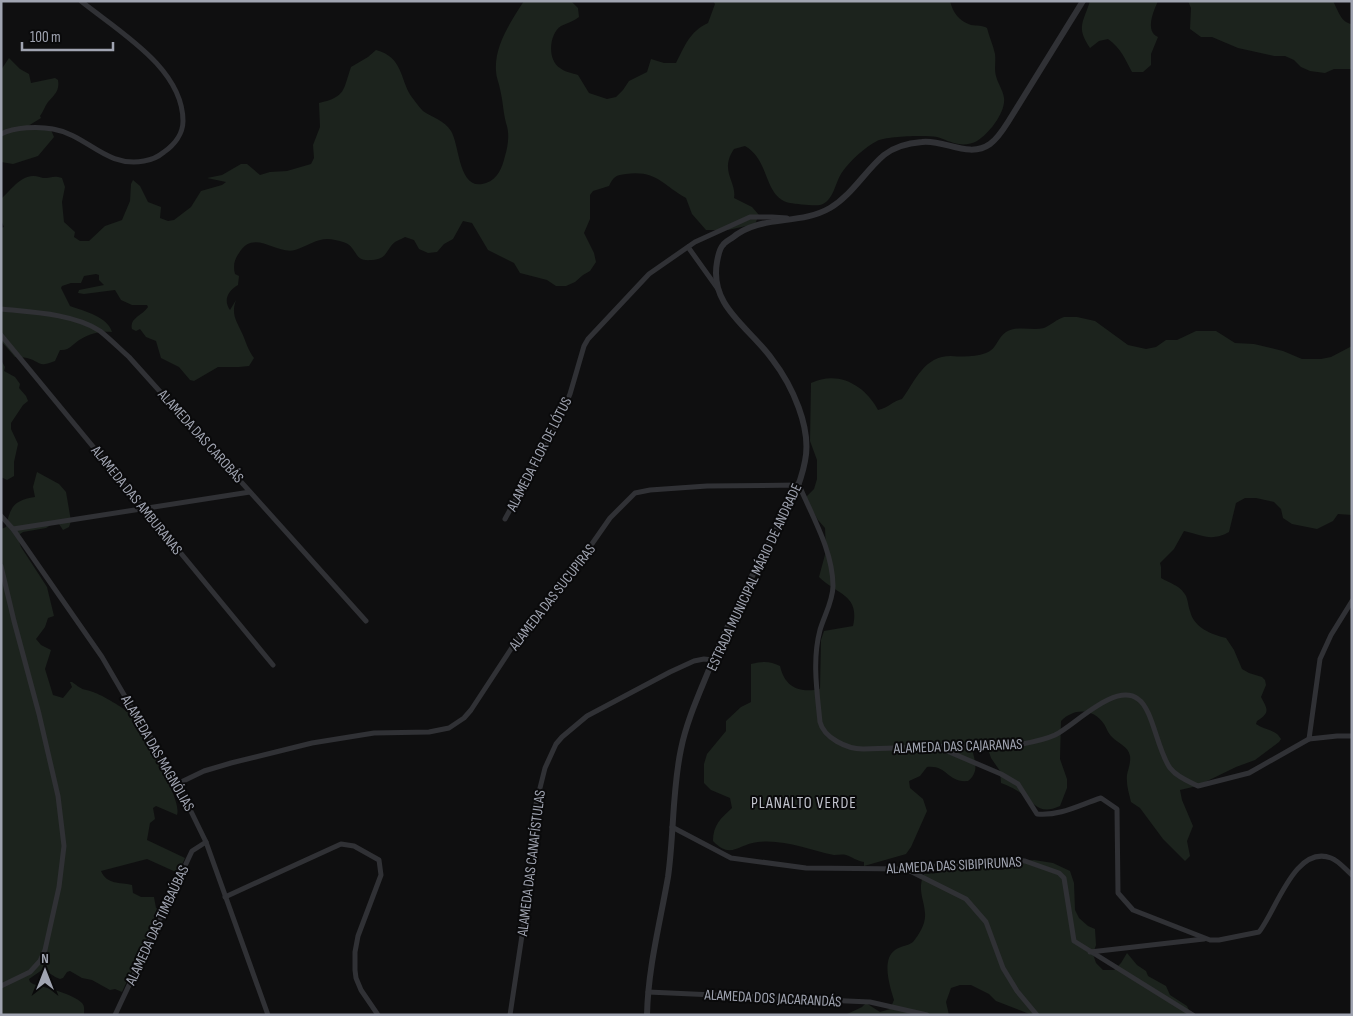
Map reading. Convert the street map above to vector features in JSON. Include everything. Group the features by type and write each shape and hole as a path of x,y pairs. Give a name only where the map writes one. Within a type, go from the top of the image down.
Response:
{"street":[{"path":"1,134 24,129 54,128 69,134 104,155 118,161 133,163 160,156 177,139 183,127 183,114 180,102 168,75 156,60 81,1"},
{"name":"ESTRADA MUNICIPAL MÁRIO DE ANDRADE","path":"647,1015 650,975 668,874 681,748 686,730 713,660 744,593 799,485 806,459 807,434 804,420 782,373 770,356 730,311 718,290 716,270 719,254 723,245 742,229 761,223 807,217 830,208 846,196 886,153 904,145 925,141 978,150 988,146 995,140 1008,122 1083,1"},
{"name":"ALAMEDA FLOR DE LÓTUS","path":"505,519 557,424 570,394 580,355 588,339 649,274 695,242 750,217 792,219"},
{"path":"688,247 718,290"},
{"name":"ALAMEDA DAS CAROBÁS","path":"1,309 50,315 78,322 98,330 129,357 366,621"},
{"name":"ALAMEDA DAS AMBURANAS","path":"1,335 273,665"},
{"name":"ALAMEDA DAS CAJARANAS","path":"799,485 825,547 832,576 832,595 820,630 816,654 816,678 821,728 826,734 848,747 855,749 1022,744 1043,740 1056,734 1107,700 1126,695 1132,695 1140,700 1147,710 1156,740 1170,768 1179,777 1198,786 1249,773 1309,739"},
{"name":"ALAMEDA DAS SUCUPIRAS","path":"177,784 204,771 312,743 374,733 429,732 449,728 460,721 471,710 530,620 550,604 569,580 610,518 635,493 650,490 707,486 799,485"},
{"path":"13,529 250,492"},
{"name":"ALAMEDA DAS MAGNÓLIAS","path":"1,516 13,529 102,657 177,784 206,842 268,1015"},
{"path":"1,566 58,796 64,846 59,887 45,950 40,962 30,972 1,986"},
{"path":"1352,601 1331,635 1320,659 1309,739 1352,736"},
{"name":"ALAMEDA DAS CANAFÍSTULAS","path":"510,1015 529,889 536,804 545,768 556,744 578,722 614,702 694,661 713,660"},
{"path":"937,747 1001,774 1018,784 1037,814 1051,815 1075,809 1087,802 1101,798 1116,809 1118,893 1133,910 1206,938 1219,940 1259,932 1268,922 1284,887 1303,862 1313,857 1330,858 1340,863 1352,875"},
{"name":"ALAMEDA DAS SIBIPIRUNAS","path":"672,827 731,858 806,868 906,869 1001,860 1026,861 1049,868 1059,872 1064,878 1074,941 1193,1015"},
{"name":"ALAMEDA DAS TIMBAÚBAS","path":"115,1015 192,851 206,842"},
{"path":"225,897 340,844 354,846 379,860 381,875 358,936 355,952 356,978 361,990 378,1015"},
{"path":"906,869 966,899 986,922 1003,968 1017,991 1037,1015"},
{"path":"1090,952 1206,938"},
{"name":"ALAMEDA DOS JACARANDÁS","path":"648,992 870,1002 927,1015"}],"shaded area":[{"path":"524,1 571,1 578,8 579,17 561,26 554,35 551,53 556,64 562,69 578,75 589,93 607,99 616,97 629,81 647,72 651,59 664,63 676,63 692,35 708,23 715,4 713,1 950,1 960,19 971,25 987,28 995,54 995,73 1004,98 1004,104 1000,116 991,128 982,138 973,143 953,143 937,137 924,136 897,137 877,141 850,163 840,175 831,196 825,203 820,205 790,203 781,199 775,194 764,169 753,153 745,146 734,149 728,164 728,170 734,198 752,207 759,215 755,224 728,230 706,230 692,214 686,198 652,176 636,173 617,176 609,186 593,191 590,195 590,219 584,233 594,253 596,262 590,271 566,286 556,286 547,280 520,273 514,263 488,250 472,223 463,221 453,239 444,244 437,252 428,253 419,249 414,240 405,237 395,242 384,256 372,260 361,259 351,246 329,239 319,240 288,251 258,242 251,243 245,246 239,253 234,263 235,274 239,276 238,285 229,293 227,303 230,310 236,300 235,317 254,358 249,366 218,367 194,381 190,380 179,367 161,358 156,341 146,337 140,329 136,331 132,329 132,322 148,307 147,305 132,305 121,300 115,290 78,293 79,290 104,285 99,280 99,275 96,274 84,276 81,283 71,283 61,288 70,306 101,318 110,327 112,332 96,333 85,337 69,348 60,350 55,361 45,364 40,364 27,358 15,357 1,341 1,228 4,227 1,220 1,199 20,181 29,176 62,178 65,187 62,202 64,222 75,232 74,237 80,241 89,241 105,226 122,220 130,201 133,180 140,186 148,202 161,207 160,218 168,221 174,220 191,207 201,191 226,182 207,178 222,175 241,164 247,164 260,175 270,172 287,171 311,164 314,158 313,145 320,127 319,103 339,95 351,67 376,50 385,53 396,63 407,89 422,109 442,122 451,131 461,166 470,181 477,184 486,183 494,179 501,169 508,140 508,131 496,73 496,62 504,34"},
{"path":"1090,1 1158,1 1152,16 1151,26 1154,34 1158,37 1151,54 1151,65 1143,72 1132,72 1125,58 1108,39 1099,41 1090,48 1083,35 1082,25"},
{"path":"1188,1 1333,1 1342,19 1352,24 1352,69 1334,69 1325,73 1310,71 1285,56 1274,56 1238,48 1212,37 1201,37 1190,29 1191,8"},
{"path":"9,58 20,69 29,74 31,83 55,78 58,80 56,92 40,116 41,118 28,126 51,130 54,137 38,156 13,164 1,162 1,70"},
{"path":"1064,317 1077,317 1095,321 1128,345 1146,349 1156,347 1166,340 1177,340 1196,331 1216,331 1235,343 1254,344 1283,351 1302,359 1331,357 1352,346 1352,515 1338,514 1333,521 1317,529 1292,524 1283,518 1281,509 1274,502 1256,498 1245,498 1236,503 1229,532 1212,537 1184,531 1174,549 1160,563 1161,578 1182,590 1195,622 1209,632 1226,638 1234,650 1242,669 1265,680 1266,685 1261,697 1266,713 1256,724 1273,731 1281,739 1255,760 1197,786 1180,790 1182,800 1193,826 1187,841 1190,856 1185,861 1163,839 1140,808 1131,802 1127,782 1130,759 1127,750 1111,735 1100,719 1083,712 1072,714 1061,721 1060,759 1067,779 1067,788 1060,806 1053,809 1039,808 1019,792 1001,783 1000,771 991,758 988,749 978,747 973,753 975,772 968,781 956,779 934,767 927,767 920,776 909,781 910,788 923,799 927,811 906,854 864,866 864,862 846,855 834,855 777,842 751,843 730,850 719,847 713,841 714,830 721,819 732,808 730,798 711,790 704,783 704,764 707,754 726,731 726,721 741,707 751,702 751,664 766,662 776,664 780,666 786,679 794,687 806,690 820,689 821,640 824,631 853,626 854,615 850,601 819,577 826,551 825,528 806,500 807,496 814,489 817,479 817,460 810,441 811,383 831,378 850,382 866,393 878,410 902,399 922,370 934,360 942,357 986,353 993,349 1006,332 1020,328 1044,328"},
{"path":"1,360 5,367 4,371 15,377 20,384 19,388 28,401 23,405 11,423 11,429 18,444 14,462 14,476 7,480 1,477"},
{"path":"37,472 59,484 66,492 71,521 69,527 63,530 59,524 54,523 46,528 23,532 17,536 21,547 47,587 54,616 48,618 45,627 36,639 41,645 51,650 45,669 53,695 63,698 72,687 70,682 72,682 107,699 130,714 160,765 174,795 177,807 177,815 156,806 153,808 155,819 150,823 147,840 185,858 178,873 147,859 101,871 110,881 132,885 133,893 141,897 154,897 156,908 160,910 122,992 115,989 110,990 70,971 60,979 42,970 29,979 33,984 59,991 78,999 84,1006 84,1015 1,1015 1,529 6,527 9,514 14,506 22,500 35,497 33,487"},
{"path":"1034,860 1053,863 1070,871 1074,883 1075,910 1079,918 1095,929 1096,945 1093,954 1096,963 1103,970 1114,970 1127,953 1137,965 1146,971 1148,976 1166,986 1170,995 1187,1006 1191,1015 1032,1015 996,1001 989,994 971,985 960,985 951,988 946,1002 949,1015 845,1015 866,1003 880,1012 890,1009 894,1000 890,988 888,960 895,950 913,942 923,925 925,913 921,884 924,874 937,873 958,866 969,865 987,866 1001,870 1024,861"}],"district":[{"name":"PLANALTO VERDE","path":"804,802"}]}
